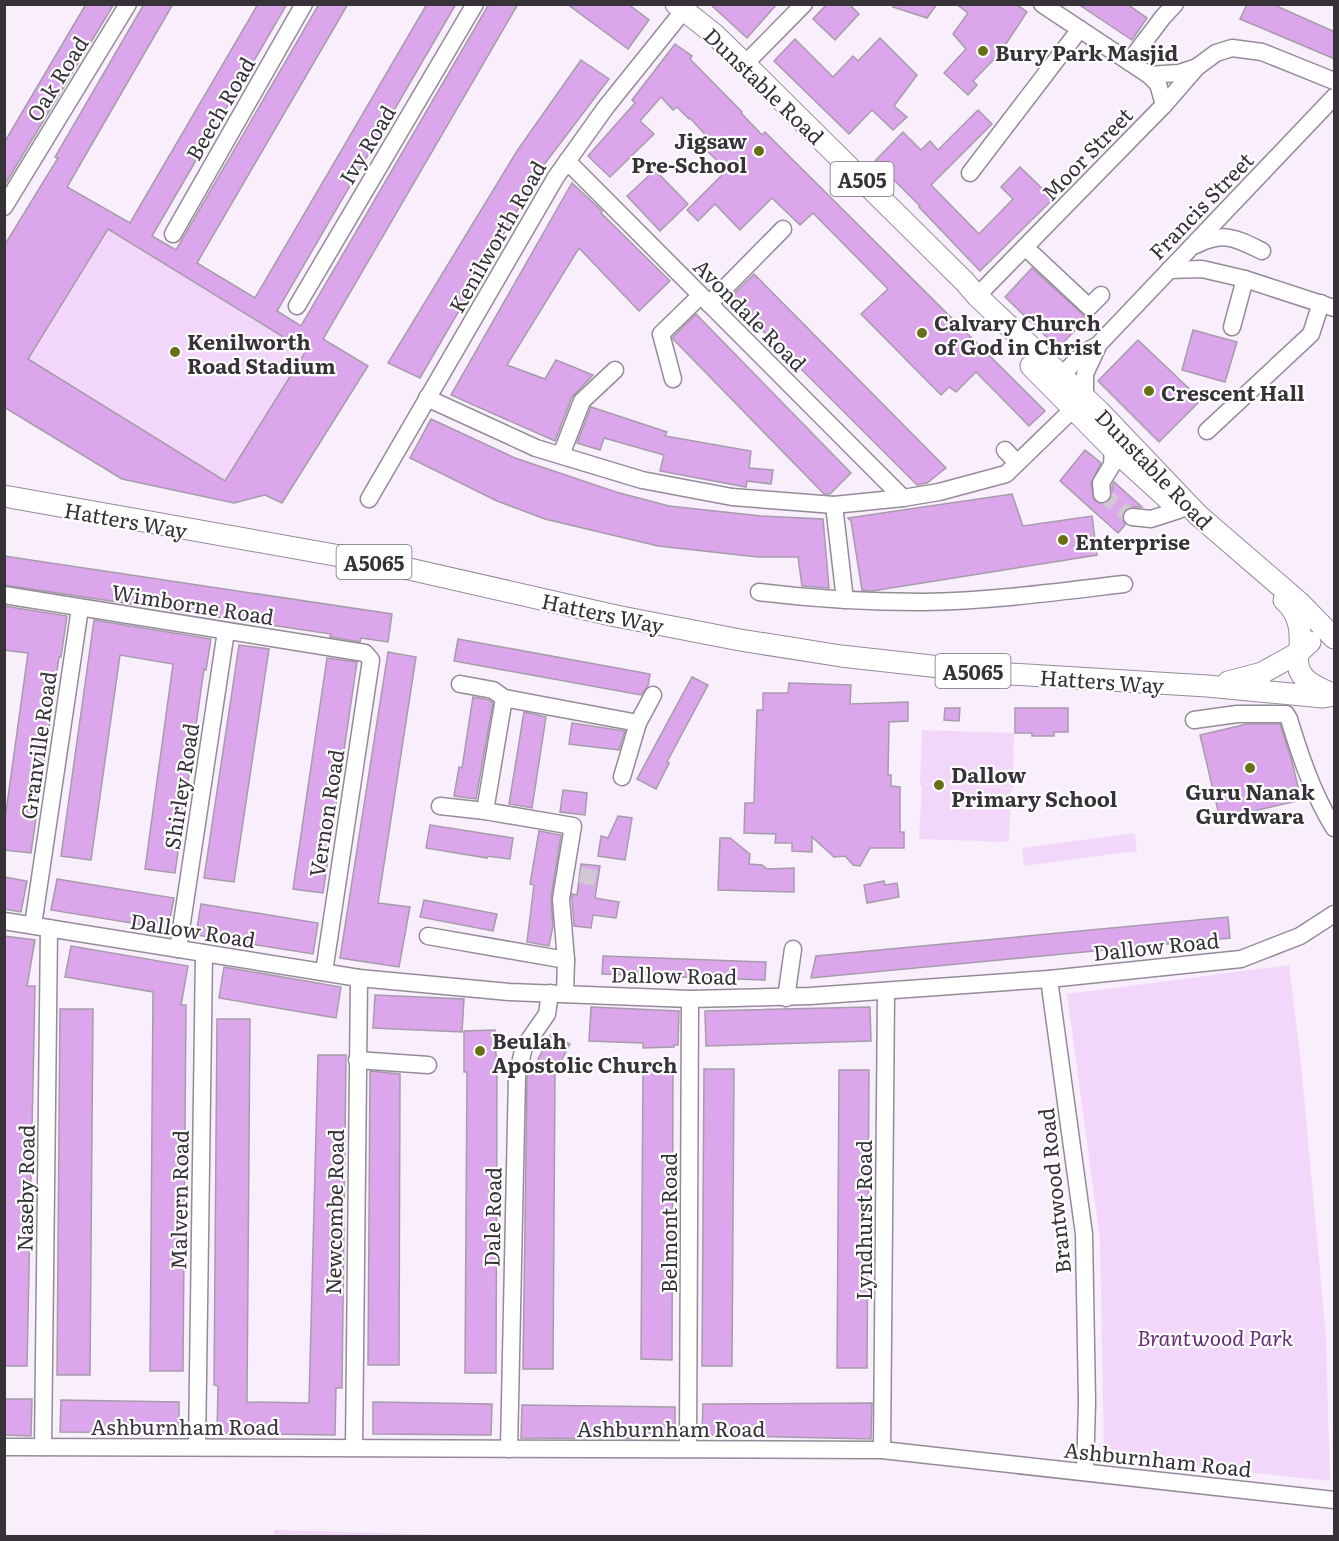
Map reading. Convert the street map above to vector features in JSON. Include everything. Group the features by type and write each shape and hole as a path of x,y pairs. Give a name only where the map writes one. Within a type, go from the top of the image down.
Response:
{"main road":[{"name":"Dunstable Road","path":"680,7 745,64 965,282 977,297 982,317 1165,478 1191,508 1301,604 1335,640"},
{"name":"Dunstable Road","path":"1079,403 1113,449 1179,510 1261,577 1292,606 1301,631 1297,663 1302,676 1313,686 1335,695"},
{"name":"Hatters Way","path":"4,496 396,566 616,616 740,640 841,656 994,673 1335,695"},
{"name":"Hatters Way","path":"1207,686 1243,680 1262,673 1299,652 1311,641 1335,640"}],"street":[{"name":"Oak Road","path":"4,207 128,4"},
{"name":"Beech Road","path":"173,234 304,4"},
{"name":"Ivy Road","path":"297,306 475,4"},
{"path":"745,64 804,4"},
{"path":"1042,4 1149,75 1158,84 1164,105"},
{"path":"1129,62 1175,4"},
{"name":"Kenilworth Road","path":"369,499 567,161 680,7"},
{"path":"970,173 1080,28"},
{"name":"Moor Street","path":"977,297 1164,105 1197,68 1215,53 1232,48 1262,52 1335,81"},
{"path":"1149,75 1179,73 1197,68"},
{"name":"Francis Street","path":"1058,383 1086,353 1098,345 1335,98"},
{"name":"Avondale Road","path":"567,161 903,498"},
{"path":"673,379 661,334 705,300 783,229"},
{"path":"1187,250 1206,240 1226,236 1262,251"},
{"path":"1026,248 1089,307 1101,295"},
{"path":"1169,270 1202,269 1245,279 1328,306 1311,334 1259,373 1207,431"},
{"path":"1232,327 1245,279"},
{"name":"Francis Street","path":"1079,403 1085,374 1098,345"},
{"path":"561,455 582,401 615,370"},
{"path":"427,399 536,448 642,480 732,497 834,505 939,492 1006,474 1079,403"},
{"path":"1102,494 1101,483 1112,465 1113,449"},
{"path":"1005,450 1017,463"},
{"path":"834,505 845,600"},
{"path":"1132,517 1151,519 1179,510"},
{"path":"759,592 816,599 925,602 1024,596 1124,584"},
{"name":"Wimborne Road","path":"4,596 365,653 371,660"},
{"name":"Granville Road","path":"41,927 80,608"},
{"name":"Shirley Road","path":"178,949 226,631"},
{"name":"Vernon Road","path":"324,972 371,660"},
{"path":"460,684 493,690 504,698 638,723"},
{"path":"622,777 638,723 653,695"},
{"path":"440,806 485,811 504,698"},
{"path":"1194,720 1237,714 1286,714 1302,764 1322,807 1335,828"},
{"name":"Dale Road","path":"485,811 573,826 572,874 561,899 566,960 557,994 547,1014 524,1047 517,1076 509,1449"},
{"name":"Dallow Road","path":"4,921 359,978 508,992 690,999 786,998 1049,979 1241,959 1300,936 1332,920"},
{"name":"Naseby Road","path":"41,927 43,1448"},
{"path":"428,936 566,960"},
{"path":"786,998 793,949"},
{"name":"Malvern Road","path":"197,1447 204,953"},
{"name":"Newcombe Road","path":"354,1447 359,978"},
{"name":"Brantwood Road","path":"1049,979 1084,1234 1087,1402 1085,1473"},
{"name":"Lyndhurst Road","path":"882,1450 886,990"},
{"name":"Belmont Road","path":"688,1448 690,999"},
{"path":"357,1060 429,1065"},
{"name":"Ashburnham Road","path":"4,1447 882,1450 1335,1500"}],"green space":[{"name":"Kenilworth Road Stadium","path":"91,200 368,366 282,503 265,495 234,503 122,479 4,338"},
{"path":"922,730 1014,733 1013,788 973,787 1011,789 1009,842 919,839"},
{"path":"1135,833 1137,851 1024,866 1022,848"},
{"name":"Brantwood Park","path":"1289,965 1301,1063 1326,1336 1330,1481 1104,1457 1100,1239 1067,994"},
{"path":"274,1530 479,1536 274,1536"}],"building":[{"path":"86,4 114,4 4,186 4,143"},
{"path":"144,4 173,4 67,187 130,223 258,4 287,4 152,236 176,250 319,4 348,4 197,263 255,298 427,4 456,4 277,311 301,326 489,4 518,4 323,339 368,366 282,503 265,495 234,503 122,479 4,407 4,246 58,158 55,157","holes":["108,229 306,351 225,481 28,359"]},
{"path":"567,4 628,4 649,20 628,49"},
{"path":"710,4 777,4 747,38"},
{"path":"827,4 849,4 859,14 835,40 813,19"},
{"path":"893,4 937,4 927,18 893,7"},
{"name":"Bury Park Masjid","path":"956,4 1016,4 1027,12 1000,53 973,81 977,85 968,95 944,73 966,49 953,34 968,13"},
{"path":"1078,4 1127,4 1147,18 1132,40"},
{"path":"1247,4 1272,4 1335,32 1335,59 1240,19"},
{"path":"880,38 917,75 894,106 907,117 893,130 872,110 849,134 774,61 795,39 833,77 853,56 858,61"},
{"path":"675,44 692,56 690,59 762,135 765,132 1045,411 1029,426 976,372 956,392 949,387 941,395 861,314 888,289 813,213 800,225 772,198 740,230 715,204 698,221 687,210 727,170 705,149 712,142 690,118 677,107 673,110 661,97 640,121 654,134 610,177 588,156 635,103 632,100"},
{"path":"581,60 609,79 543,166 420,378 388,363 517,151"},
{"path":"978,110 992,124 931,185 979,234 1013,199 1001,187 1020,167 1053,199 980,271 875,161 903,132 921,150 930,141 938,150"},
{"path":"655,170 688,204 660,231 627,196"},
{"path":"572,183 670,281 639,311 579,248 507,365 545,379 556,360 593,375 572,397 555,441 451,395"},
{"path":"1032,268 1087,318 1058,348 1005,297"},
{"path":"754,274 946,468 927,483 917,485 730,298"},
{"path":"696,314 851,473 830,494 824,494 673,339"},
{"path":"1193,330 1237,342 1225,382 1182,370"},
{"name":"Crescent Hall","path":"1138,340 1201,400 1159,442 1098,381"},
{"path":"591,407 667,432 665,436 751,451 749,468 773,470 771,484 747,481 746,487 660,471 664,455 604,438 600,450 577,443"},
{"path":"431,419 515,458 616,492 669,506 761,516 823,519 829,588 802,586 798,557 758,557 658,546 545,519 497,501 410,458"},
{"path":"1085,450 1101,463 1091,483 1094,500 1102,504 1108,502 1112,498 1114,482 1142,507 1128,507 1124,510 1122,516 1125,525 1118,533 1060,481"},
{"path":"1012,494 1023,526 1092,516 1097,555 872,591 862,590 851,521 848,518"},
{"path":"4,556 392,614 388,642 361,638 360,642 330,637 331,634 4,585"},
{"path":"4,606 67,616 31,853 4,850 4,826 28,653 4,650"},
{"path":"94,620 211,639 206,670 204,669 175,873 145,869 173,664 120,655 91,860 61,856"},
{"path":"458,639 650,674 648,686 641,695 454,661"},
{"path":"239,645 269,649 234,882 204,878"},
{"path":"388,652 416,657 378,903 410,907 399,967 340,958"},
{"path":"327,658 357,662 323,893 293,889"},
{"path":"692,677 708,685 667,762 669,763 656,789 637,779"},
{"path":"789,683 851,685 850,704 908,702 908,721 889,722 888,775 891,775 891,786 900,787 900,832 904,832 904,848 870,848 860,866 853,865 845,856 834,857 812,837 812,852 792,851 792,843 775,843 776,834 744,833 745,803 754,803 757,710 763,710 763,693 788,693"},
{"path":"473,697 493,703 476,799 454,796 459,767 462,768"},
{"path":"945,708 960,708 959,721 944,720"},
{"path":"1015,708 1068,708 1068,732 1054,732 1054,736 1015,733"},
{"path":"524,712 546,717 532,808 509,804"},
{"path":"572,723 625,731 619,750 569,744"},
{"name":"Guru Nanak Gurdwara","path":"1247,724 1280,724 1301,800 1220,819 1200,735"},
{"path":"563,790 587,793 585,815 560,812"},
{"path":"618,816 632,818 625,860 598,856 601,836 608,838"},
{"path":"430,825 513,838 510,859 487,856 487,858 426,848"},
{"path":"539,831 561,835 551,898 553,926 549,946 527,942 534,885 530,884"},
{"path":"720,838 730,838 750,854 749,864 762,865 767,869 794,868 794,892 718,890"},
{"path":"581,864 600,866 595,898 619,902 616,918 593,915 591,928 574,926 572,894 577,895"},
{"path":"4,877 27,881 21,912 4,909"},
{"path":"57,879 174,898 168,929 51,910"},
{"path":"884,881 885,885 897,883 899,897 867,903 864,885"},
{"path":"424,900 497,914 493,931 420,917"},
{"path":"201,904 318,923 313,954 196,935"},
{"path":"1228,917 1230,938 811,978 816,956"},
{"path":"4,936 35,940 27,986 35,986 27,1366 4,1366"},
{"path":"71,946 188,966 181,1005 186,1005 183,1371 150,1371 153,992 65,977"},
{"path":"603,956 766,962 765,980 602,974"},
{"path":"224,967 341,987 336,1018 219,998"},
{"path":"375,995 464,999 462,1032 373,1028"},
{"path":"591,1007 679,1011 678,1045 643,1048 643,1043 589,1041"},
{"path":"870,1007 871,1041 706,1046 705,1011"},
{"path":"60,1009 93,1009 90,1375 57,1375"},
{"path":"217,1019 250,1019 247,1402 309,1403 318,1055 346,1055 342,1388 336,1388 335,1435 217,1433 218,1386 214,1385"},
{"path":"495,1030 497,1076 496,1373 465,1373 467,1072 464,1072 464,1031"},
{"path":"551,1034 570,1044 555,1073 553,1369 523,1369 527,1077"},
{"path":"643,1068 673,1068 672,1360 641,1359"},
{"path":"704,1069 734,1069 732,1366 702,1366"},
{"path":"839,1070 869,1070 867,1368 837,1368"},
{"path":"370,1071 400,1074 399,1365 368,1365"},
{"path":"4,1399 32,1399 31,1436 4,1435"},
{"path":"61,1400 179,1402 179,1433 60,1432"},
{"path":"373,1402 492,1404 491,1435 373,1434"},
{"path":"872,1403 871,1439 702,1435 703,1404"},
{"path":"522,1405 675,1407 675,1439 521,1438"}],"tunnel":[{"path":"1102,494 1132,517"},
{"path":"580,875 596,878"}],"place":[{"name":"Bury Park Masjid","path":"983,51"},
{"name":"Jigsaw Pre-School","path":"759,151"},
{"name":"Calvary Church of God in Christ","path":"922,333"},
{"name":"Kenilworth Road Stadium","path":"175,352"},
{"name":"Crescent Hall","path":"1149,391"},
{"name":"Enterprise","path":"1063,540"},
{"name":"Guru Nanak Gurdwara","path":"1250,768"},
{"name":"Dallow Primary School","path":"939,785"},
{"name":"Beulah Apostolic Church","path":"480,1051"}]}
